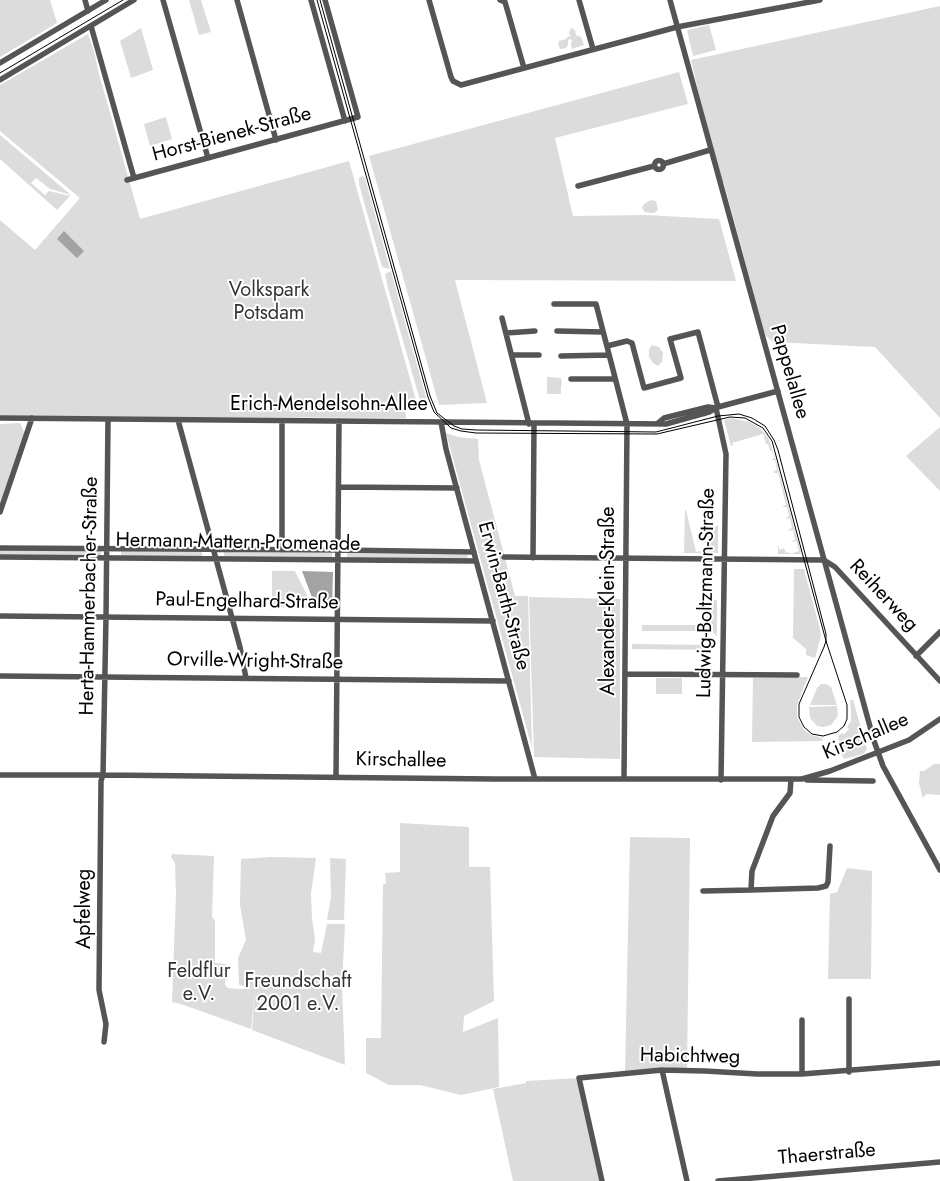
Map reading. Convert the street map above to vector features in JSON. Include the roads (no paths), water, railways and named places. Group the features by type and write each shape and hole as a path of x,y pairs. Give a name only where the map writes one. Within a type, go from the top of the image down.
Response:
{"street":[{"path":"85,0 88,11"},
{"path":"0,63 106,0"},
{"path":"0,80 134,0"},
{"path":"163,0 208,158"},
{"path":"237,0 276,140"},
{"path":"311,0 345,121 358,117 325,0"},
{"path":"429,0 451,77 457,84 465,85 677,27 820,0"},
{"path":"579,0 593,49"},
{"name":"Pappelallee","path":"670,0 877,752 940,870"},
{"path":"504,1 524,68"},
{"path":"91,26 134,178"},
{"name":"Horst-Bienek-Straße","path":"127,180 345,121"},
{"path":"578,186 654,166 658,160 663,164 710,150"},
{"name":"Alexander-Klein-Straße","path":"554,304 596,304 626,424 624,779"},
{"path":"502,318 531,424 532,558"},
{"path":"506,333 535,331"},
{"path":"557,331 603,332"},
{"name":"Ludwig-Boltzmann-Straße","path":"606,346 628,341 632,343 644,388 681,378 670,340 698,332 726,451 721,780"},
{"path":"512,356 539,355"},
{"path":"561,356 609,355"},
{"path":"571,379 615,379"},
{"name":"Erich-Mendelsohn-Allee","path":"0,418 666,424 778,391"},
{"path":"0,512 32,418"},
{"name":"Herta-Hammerbacher-Straße","path":"103,774 108,419"},
{"path":"178,420 232,618 246,678"},
{"path":"282,421 282,550"},
{"path":"336,777 339,421"},
{"name":"Erwin-Barth-Straße","path":"441,422 535,779"},
{"path":"339,487 457,488"},
{"name":"Hermann-Mattern-Promenade","path":"0,548 474,552"},
{"name":"Hermann-Mattern-Promenade","path":"0,557 476,560"},
{"path":"504,557 824,560"},
{"name":"Reiherweg","path":"824,560 835,567 940,681"},
{"name":"Paul-Engelhard-Straße","path":"0,616 493,621"},
{"name":"Reiherweg","path":"916,656 940,632"},
{"path":"625,674 797,675"},
{"name":"Orville-Wright-Straße","path":"0,676 509,681"},
{"name":"Kirschallee","path":"802,779 830,771 909,740 940,719"},
{"name":"Kirschallee","path":"0,775 103,774 873,781"},
{"name":"Apfelweg","path":"103,774 101,781 99,990 106,1024 104,1042"},
{"path":"751,890 752,871 773,816 790,793 791,779"},
{"path":"703,891 818,888 826,886 828,882 830,846"},
{"path":"849,998 849,1072"},
{"path":"802,1020 802,1074"},
{"name":"Habichtweg","path":"602,1181 579,1078 662,1070 802,1074 940,1064"},
{"path":"662,1070 687,1181"},
{"name":"Thaerstraße","path":"718,1181 940,1162"}],"tram line":[{"path":"0,73 123,0"},
{"path":"317,0 428,397 434,412 451,428 476,433 657,434 730,417 745,418 763,428 772,441 826,641 847,705 847,719 844,726 837,732 823,736 812,734 804,727 799,717 799,704 824,647 826,641 826,634 778,450 765,426 752,418 739,414 718,416 656,432 476,430 462,429 454,426 437,413 430,396 320,0"}],"park label":[{"name":"Volkspark Potsdam","path":"269,302"},
{"name":"Feldflur e.V.","path":"199,984"},
{"name":"Freundschaft 2001 e.V.","path":"298,994"}]}
